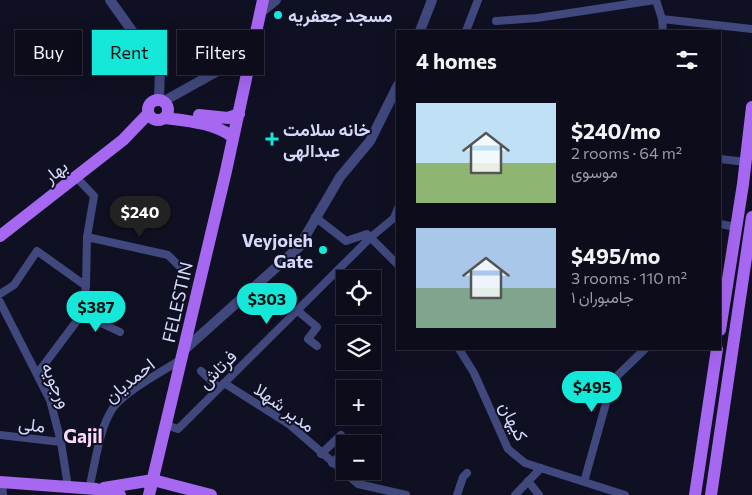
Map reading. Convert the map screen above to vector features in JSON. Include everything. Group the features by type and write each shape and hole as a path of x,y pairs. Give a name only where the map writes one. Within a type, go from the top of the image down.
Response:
{"main road":[{"name":"FELESTIN","path":"257,30 262,6"},
{"name":"FELESTIN","path":"149,495 156,481 166,425 247,75"},
{"path":"721,316 724,274 736,227 752,107"},
{"path":"160,110 211,118 228,118 238,114"},
{"path":"160,110 223,130 234,137"},
{"name":"بهار","path":"0,236 160,110"},
{"path":"711,495 748,279 752,217"},
{"path":"724,274 748,279"},
{"path":"696,495 717,350"},
{"path":"156,481 157,495"},
{"path":"92,489 156,481 211,495"},
{"path":"1,482 92,489 120,495"}],"street":[{"path":"110,0 160,70 160,110"},
{"path":"262,6 276,0"},
{"path":"420,30 432,0"},
{"path":"466,30 478,0"},
{"path":"496,21 537,18 656,0 662,19 663,30"},
{"path":"662,19 752,29"},
{"path":"160,110 216,75"},
{"path":"183,355 299,247 340,177 370,140 396,89"},
{"path":"721,159 746,162"},
{"path":"37,374 82,314 86,286 87,237 94,196 76,177"},
{"name":"فرتاش","path":"166,425 178,429 371,237 394,218 396,213"},
{"path":"316,217 346,241 367,234 396,262"},
{"path":"721,224 736,227"},
{"path":"87,237 168,256 180,266"},
{"path":"0,294 14,285 37,251 86,286"},
{"name":"ورجویه","path":"0,302 50,400 61,442 68,487"},
{"path":"298,311 317,327 308,339 318,346"},
{"path":"82,314 120,332"},
{"name":"کیهان","path":"460,350 474,373 508,449 525,463 625,495"},
{"path":"584,482 608,396 618,375 644,350"},
{"name":"احمدیان","path":"92,489 106,421 114,407 183,355"},
{"name":"مدیر شهلا","path":"200,371 290,425 358,484 406,495"},
{"name":"ملی","path":"0,435 61,442"},
{"path":"322,454 336,440"},
{"path":"332,463 336,459"},
{"path":"515,495 541,468"},
{"path":"456,495 463,477 467,473"},
{"path":"528,481 539,495"},
{"path":"1,482 3,495"}],"place":[{"name":"مسجد جعفریه","path":"278,15"},
{"name":"خانه سلامت عبدالهی","path":"272,139"},
{"name":"Veyjoieh Gate","path":"323,250"}],"district":[{"name":"Gajil","path":"83,435"}]}
